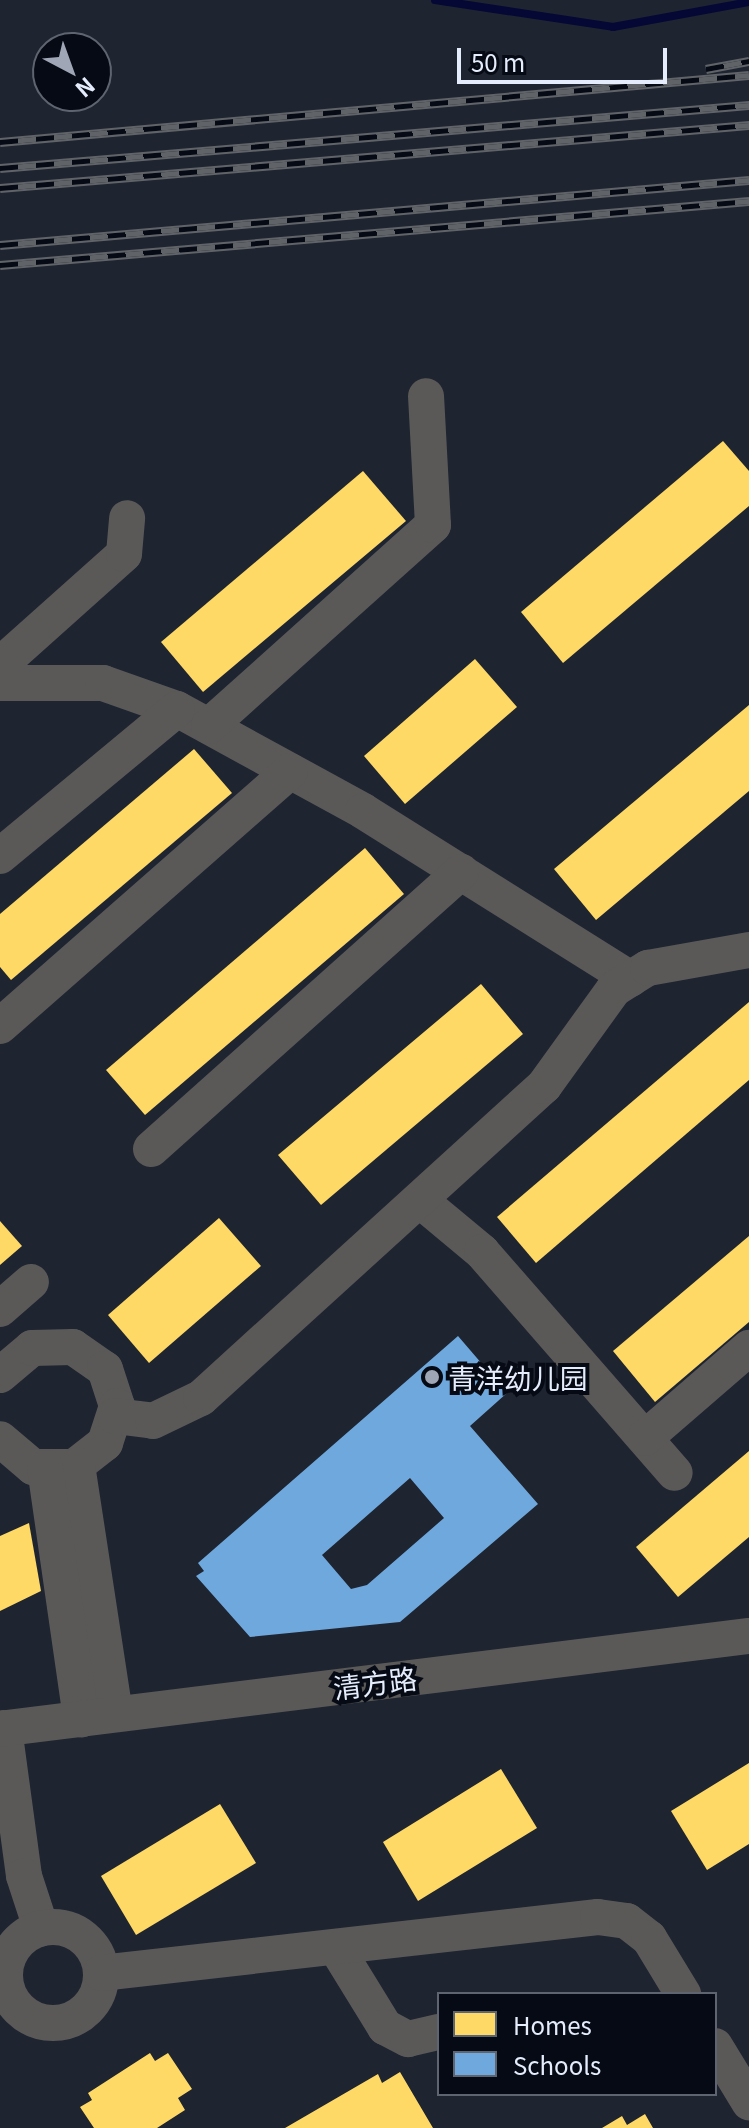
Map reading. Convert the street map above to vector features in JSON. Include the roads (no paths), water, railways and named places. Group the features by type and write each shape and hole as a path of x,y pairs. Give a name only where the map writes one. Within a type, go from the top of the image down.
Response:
{"street":[{"path":"209,726 433,525 426,396"},
{"path":"0,665 124,554 127,518"},
{"path":"0,683 103,683 177,709 290,771 461,872 631,979"},
{"path":"0,856 177,709"},
{"path":"3,1016 290,771"},
{"path":"0,815 39,821"},
{"path":"151,1149 461,872"},
{"path":"115,1416 153,1421 201,1398 422,1202 544,1086 614,989 648,968 749,950"},
{"path":"422,1202 482,1252 675,1473"},
{"path":"0,1309 31,1282"},
{"path":"0,1375 32,1348 73,1347 105,1369 115,1416 105,1443 61,1467 14,1456 0,1439"},
{"path":"645,1438 749,1348"},
{"path":"61,1467 98,1717"},
{"name":"清方路","path":"2,1729 749,1636"},
{"path":"2,1729 24,1876 19,1932 4,1977 4,1995 29,2018 62,2023 89,2007 101,1973 84,1938 19,1932"},
{"path":"101,1973 337,1949 598,1917 627,1921 649,1938 682,1992"},
{"path":"337,1949 385,2027 408,2039 437,2032"},
{"path":"717,2049 749,2102"}],"waterway":[{"path":"435,0 613,27 749,2"}],"railway":[{"path":"706,69 749,61"},
{"path":"0,142 749,75"},
{"path":"0,168 749,105"},
{"path":"0,188 749,125"},
{"path":"0,245 749,180"},
{"path":"0,265 749,201"}],"place":[{"name":"青洋幼儿园","path":"432,1377"}]}
